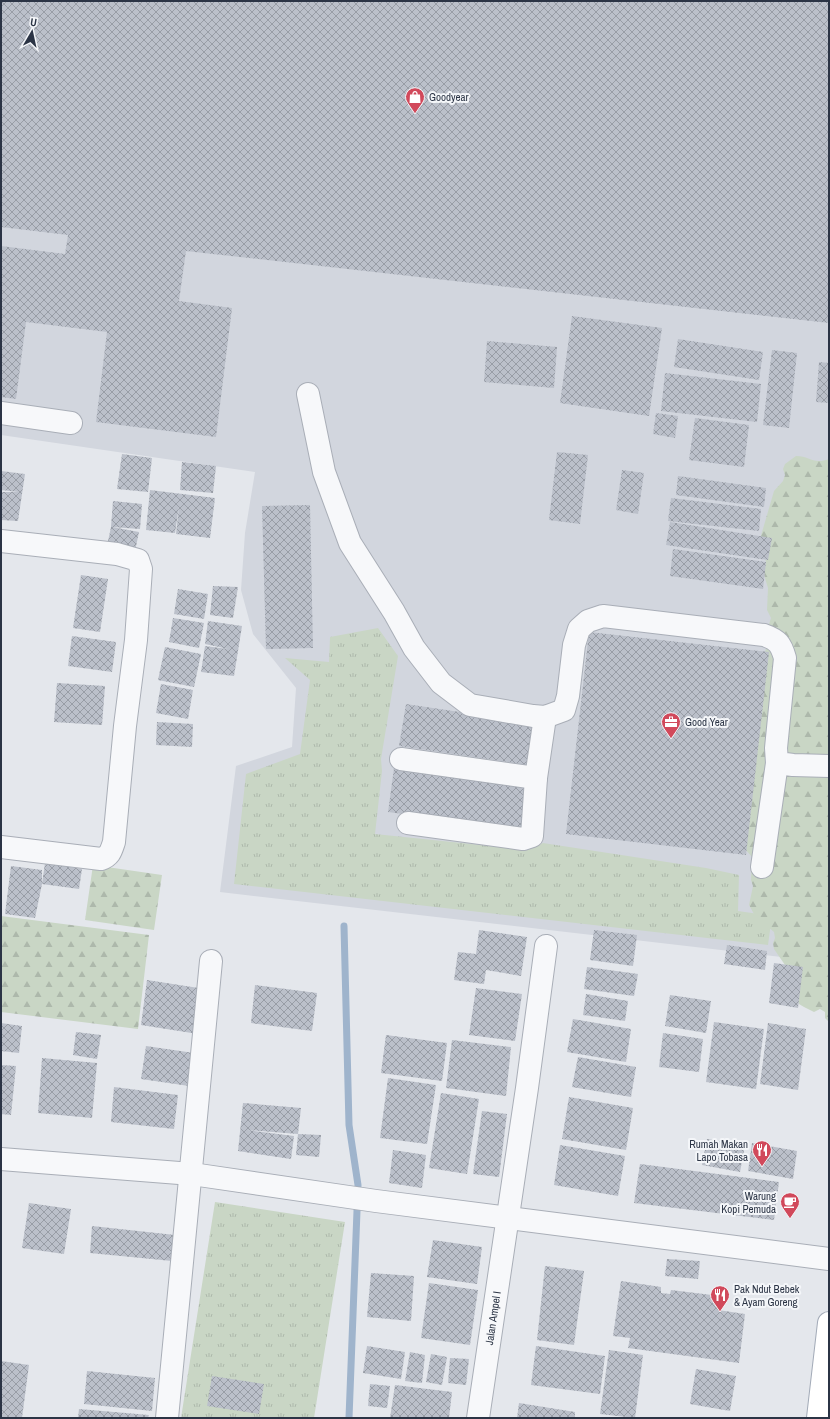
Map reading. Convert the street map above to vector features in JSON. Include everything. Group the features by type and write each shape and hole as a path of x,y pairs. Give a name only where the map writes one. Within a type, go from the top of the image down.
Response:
{"main road":[{"path":"818,1418 829,1323"}],"street":[{"path":"308,394 324,472 350,543 394,612 414,648 441,683 470,705 545,717 564,710 568,696 574,645 579,629 588,621 604,616 764,635 780,644 785,658 776,748 777,762 762,867"},
{"path":"1,413 70,423"},
{"path":"1,541 117,554 138,560 141,569 136,640 125,726 114,842 111,853 101,859 1,847"},
{"path":"408,823 523,839 532,836 536,778 545,717"},
{"path":"401,759 536,778"},
{"path":"777,762 793,765 829,766"},
{"name":"Jalan Ampel I","path":"478,1418 527,1088 546,946"},
{"path":"167,1418 212,961"},
{"path":"1,1159 192,1174 376,1201 829,1259"}],"shaded area":[{"path":"1,1 829,1 829,749 799,959 220,892 236,766 292,747 296,688 253,634 241,590 245,533 255,472 1,435"}],"green space":[{"path":"796,456 801,456 815,461 824,461 829,459 829,1022 825,1018 825,1012 820,1009 814,1012 799,1004 785,965 774,949 774,932 755,916 749,905 753,886 751,880 752,857 744,848 764,655 772,629 769,624 771,618 767,610 768,588 764,575 766,562 760,539 774,491 783,481 785,475 783,469 785,464"},
{"path":"378,628 398,656 381,759 382,771 375,834 528,850 543,843 706,868 739,875 738,911 772,916 768,945 234,884 246,774 300,754 310,680 285,658 329,662 330,637"},
{"path":"93,865 162,875 154,930 85,920"},
{"path":"1,916 149,935 138,1029 1,1012"},
{"path":"215,1202 345,1222 314,1418 181,1418"}],"building":[{"name":"Goodyear","path":"1,1 829,1 829,323 186,251 179,301 232,308 216,437 96,422 107,332 26,322 16,399 1,397 1,246 65,254 68,235 1,227"},
{"path":"572,316 662,328 649,416 560,403"},
{"path":"678,339 763,352 759,380 674,367"},
{"path":"487,341 557,347 554,388 484,382"},
{"path":"772,350 797,353 789,428 763,425"},
{"path":"819,362 829,363 829,403 816,402"},
{"path":"665,373 761,384 757,422 661,411"},
{"path":"656,413 678,416 675,438 653,434"},
{"path":"695,418 749,425 744,467 689,460"},
{"path":"557,452 588,455 580,524 549,520"},
{"path":"122,454 152,458 148,492 117,489"},
{"path":"182,462 216,466 213,493 180,490"},
{"path":"622,470 644,473 638,514 616,510"},
{"path":"1,471 25,474 18,521 1,520 1,492 18,492 1,490"},
{"path":"678,476 766,488 764,507 676,495"},
{"path":"150,490 215,498 210,538 176,534 179,506 175,533 146,530"},
{"path":"671,498 761,509 759,531 668,521"},
{"path":"113,501 142,504 140,529 112,527 139,532 135,551 107,546 111,527"},
{"path":"310,505 313,648 266,649 262,506"},
{"path":"670,522 772,538 768,560 666,545"},
{"path":"673,549 766,562 763,589 670,576"},
{"path":"81,575 108,579 100,632 73,628"},
{"path":"213,586 238,587 233,618 210,615"},
{"path":"178,589 208,594 204,619 174,614"},
{"path":"173,618 204,623 199,648 169,642"},
{"path":"208,621 242,626 234,676 201,672 205,646 228,649 205,644"},
{"path":"589,632 769,652 746,855 566,834"},
{"path":"72,636 116,642 112,672 68,666"},
{"path":"165,647 201,654 194,687 158,680"},
{"path":"57,683 105,686 102,725 54,722"},
{"path":"161,684 193,690 188,719 156,713"},
{"path":"406,704 534,723 528,765 399,746"},
{"path":"157,722 193,724 192,747 156,745"},
{"path":"394,768 528,786 522,830 388,812"},
{"path":"45,863 82,869 79,889 42,884"},
{"path":"11,866 42,870 42,884 35,918 5,914"},
{"path":"479,930 527,937 521,976 486,970 484,984 454,980 458,952 476,954"},
{"path":"594,930 637,935 633,966 590,960"},
{"path":"727,945 767,951 765,970 724,964"},
{"path":"774,963 803,967 798,1008 769,1003"},
{"path":"587,967 638,974 634,996 584,989"},
{"path":"147,980 205,989 198,1034 141,1025"},
{"path":"255,985 317,993 312,1031 251,1023"},
{"path":"476,988 522,994 515,1041 469,1035"},
{"path":"586,994 628,1001 625,1021 583,1015"},
{"path":"670,995 711,1001 706,1033 665,1026"},
{"path":"573,1019 631,1029 626,1062 567,1052"},
{"path":"714,1022 764,1029 756,1089 706,1082"},
{"path":"1,1023 22,1026 19,1053 1,1051"},
{"path":"768,1023 806,1029 798,1090 760,1084"},
{"path":"76,1032 101,1035 97,1059 73,1055"},
{"path":"663,1033 703,1039 699,1072 659,1067"},
{"path":"386,1035 447,1043 442,1081 381,1073"},
{"path":"452,1040 511,1047 506,1096 446,1088"},
{"path":"146,1046 194,1053 189,1086 141,1079"},
{"path":"578,1057 636,1067 631,1097 572,1087"},
{"path":"42,1058 97,1063 92,1118 38,1113"},
{"path":"1,1065 16,1066 11,1115 1,1114"},
{"path":"388,1078 436,1085 427,1144 380,1138"},
{"path":"114,1087 178,1095 174,1129 111,1122"},
{"path":"441,1093 479,1099 467,1174 429,1168"},
{"path":"569,1097 633,1108 626,1150 562,1139"},
{"path":"243,1103 301,1108 298,1134 247,1130 294,1136 291,1159 238,1151"},
{"path":"482,1111 507,1114 499,1177 473,1174"},
{"path":"298,1134 321,1135 319,1157 296,1155"},
{"path":"707,1139 745,1145 740,1172 702,1165"},
{"path":"752,1143 797,1151 793,1179 748,1171"},
{"path":"560,1145 625,1156 618,1196 554,1185"},
{"path":"393,1150 426,1155 422,1188 389,1183"},
{"path":"640,1164 779,1182 774,1220 634,1203"},
{"path":"29,1203 71,1209 64,1254 22,1248"},
{"path":"92,1226 175,1235 172,1261 90,1253"},
{"path":"433,1240 482,1247 477,1284 427,1277"},
{"path":"667,1259 700,1261 698,1279 665,1276"},
{"path":"545,1266 584,1271 574,1345 537,1340"},
{"path":"371,1273 414,1276 411,1321 367,1317"},
{"path":"621,1281 661,1287 661,1293 670,1294 671,1290 720,1296 718,1310 745,1314 739,1363 628,1348 630,1338 613,1336"},
{"path":"429,1283 478,1290 470,1345 421,1338"},
{"path":"367,1346 405,1352 401,1379 363,1373"},
{"path":"536,1346 605,1356 600,1394 531,1385"},
{"path":"609,1350 643,1355 635,1418 600,1414"},
{"path":"410,1352 425,1355 422,1383 405,1381"},
{"path":"431,1354 447,1357 442,1385 426,1382"},
{"path":"450,1358 469,1359 466,1385 448,1383"},
{"path":"1,1361 29,1365 22,1418 1,1418"},
{"path":"696,1369 736,1376 730,1411 690,1404"},
{"path":"87,1371 155,1378 152,1411 84,1404"},
{"path":"212,1376 264,1384 259,1414 207,1406"},
{"path":"370,1384 390,1386 387,1408 368,1406"},
{"path":"395,1385 452,1392 449,1418 390,1418"},
{"path":"519,1403 575,1412 575,1418 517,1418"},
{"path":"79,1409 149,1415 148,1418 78,1418"}],"waterway":[{"path":"344,926 349,1125 358,1185 349,1418"}],"place":[{"name":"Goodyear","path":"415,114"},
{"name":"Good Year","path":"671,739"},
{"name":"Rumah Makan Lapo Tobasa","path":"762,1167"},
{"name":"Warung Kopi Pemuda","path":"790,1219"},
{"name":"Pak Ndut Bebek & Ayam Goreng","path":"720,1312"}]}
